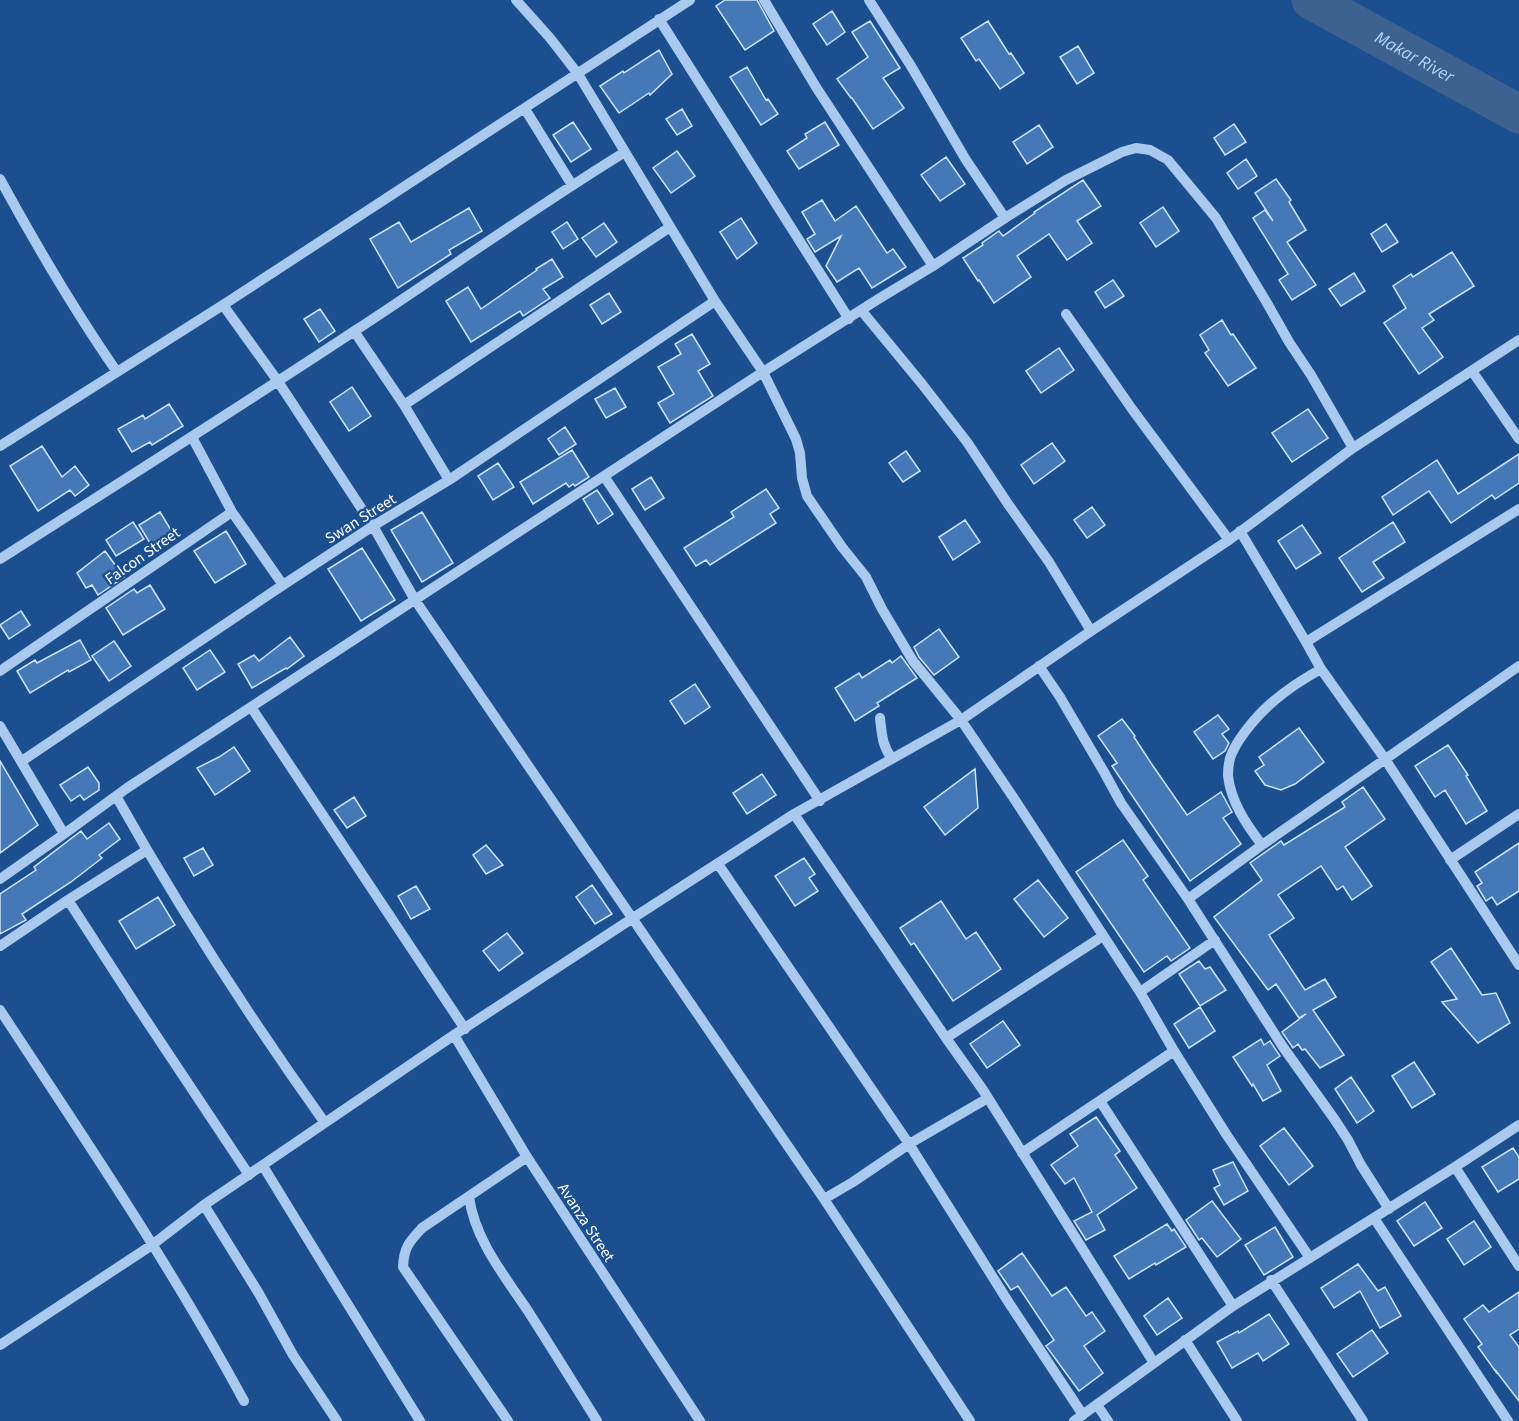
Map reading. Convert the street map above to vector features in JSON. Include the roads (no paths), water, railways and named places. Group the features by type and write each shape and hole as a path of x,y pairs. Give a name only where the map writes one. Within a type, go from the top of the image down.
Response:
{"street":[{"path":"516,0 578,74 715,301 763,372 796,439 807,496 820,517 866,577 913,661 961,720 1140,992 1226,1134 1310,1258"},
{"path":"0,446 224,305 690,0"},
{"path":"764,0 816,87 933,266"},
{"path":"869,0 966,160 1005,218"},
{"path":"659,19 849,319"},
{"path":"525,109 572,184"},
{"path":"0,879 116,795 763,372 1066,180 1122,152 1136,148 1150,150 1168,160 1216,218 1353,448"},
{"path":"0,558 192,437 572,184 626,152"},
{"path":"0,179 63,290 117,372"},
{"path":"404,405 670,227"},
{"name":"Swan Street","path":"21,761 283,585 449,480 715,301"},
{"path":"224,305 278,380 373,526 415,600 824,1199 970,1421"},
{"path":"861,310 967,442 1049,562 1091,631"},
{"path":"1066,314 1108,377 1228,540"},
{"path":"354,331 404,405 449,480"},
{"path":"0,1345 152,1245 204,1205 454,1035 633,918 794,814 961,720 1228,540 1353,448 1519,340"},
{"path":"1472,371 1519,439"},
{"path":"192,437 232,512 283,585"},
{"path":"604,476 819,801"},
{"path":"1306,642 1519,509"},
{"name":"Falcon Street","path":"0,671 232,512"},
{"path":"1240,531 1321,669 1385,759 1519,965"},
{"path":"1040,666 1121,803 1188,899 1283,1047 1339,1126 1389,1209"},
{"path":"1188,899 1519,666"},
{"path":"1262,845 1244,822 1230,788 1228,773 1230,754 1274,701 1321,669"},
{"path":"251,707 465,1029"},
{"path":"880,718 883,744 892,759"},
{"path":"0,726 64,834"},
{"path":"116,795 147,850 277,1055 325,1123"},
{"path":"794,814 988,1098 1154,1362"},
{"path":"1450,860 1519,814"},
{"path":"0,946 147,850"},
{"path":"718,864 909,1144 1015,1312 1078,1418 1233,1305 1389,1209 1519,1125"},
{"path":"68,900 249,1174"},
{"path":"946,1038 1103,936"},
{"path":"1140,992 1215,940"},
{"path":"0,1010 152,1245 200,1322 244,1401"},
{"name":"Avanza Street","path":"454,1035 527,1157 700,1421"},
{"path":"1022,1153 1174,1050"},
{"path":"824,1199 909,1144 988,1098"},
{"path":"1100,1101 1233,1305"},
{"path":"508,1421 403,1267 408,1242 422,1228 527,1157"},
{"path":"263,1166 420,1421"},
{"path":"1455,1167 1519,1266"},
{"path":"469,1197 480,1237 597,1421"},
{"path":"204,1205 293,1354 337,1421"},
{"path":"1374,1218 1508,1421"},
{"path":"1271,1280 1363,1421"},
{"path":"1185,1340 1238,1421"},
{"path":"1097,1405 1108,1421"}],"waterway":[{"name":"Makar River","path":"1311,0 1519,114"}]}
